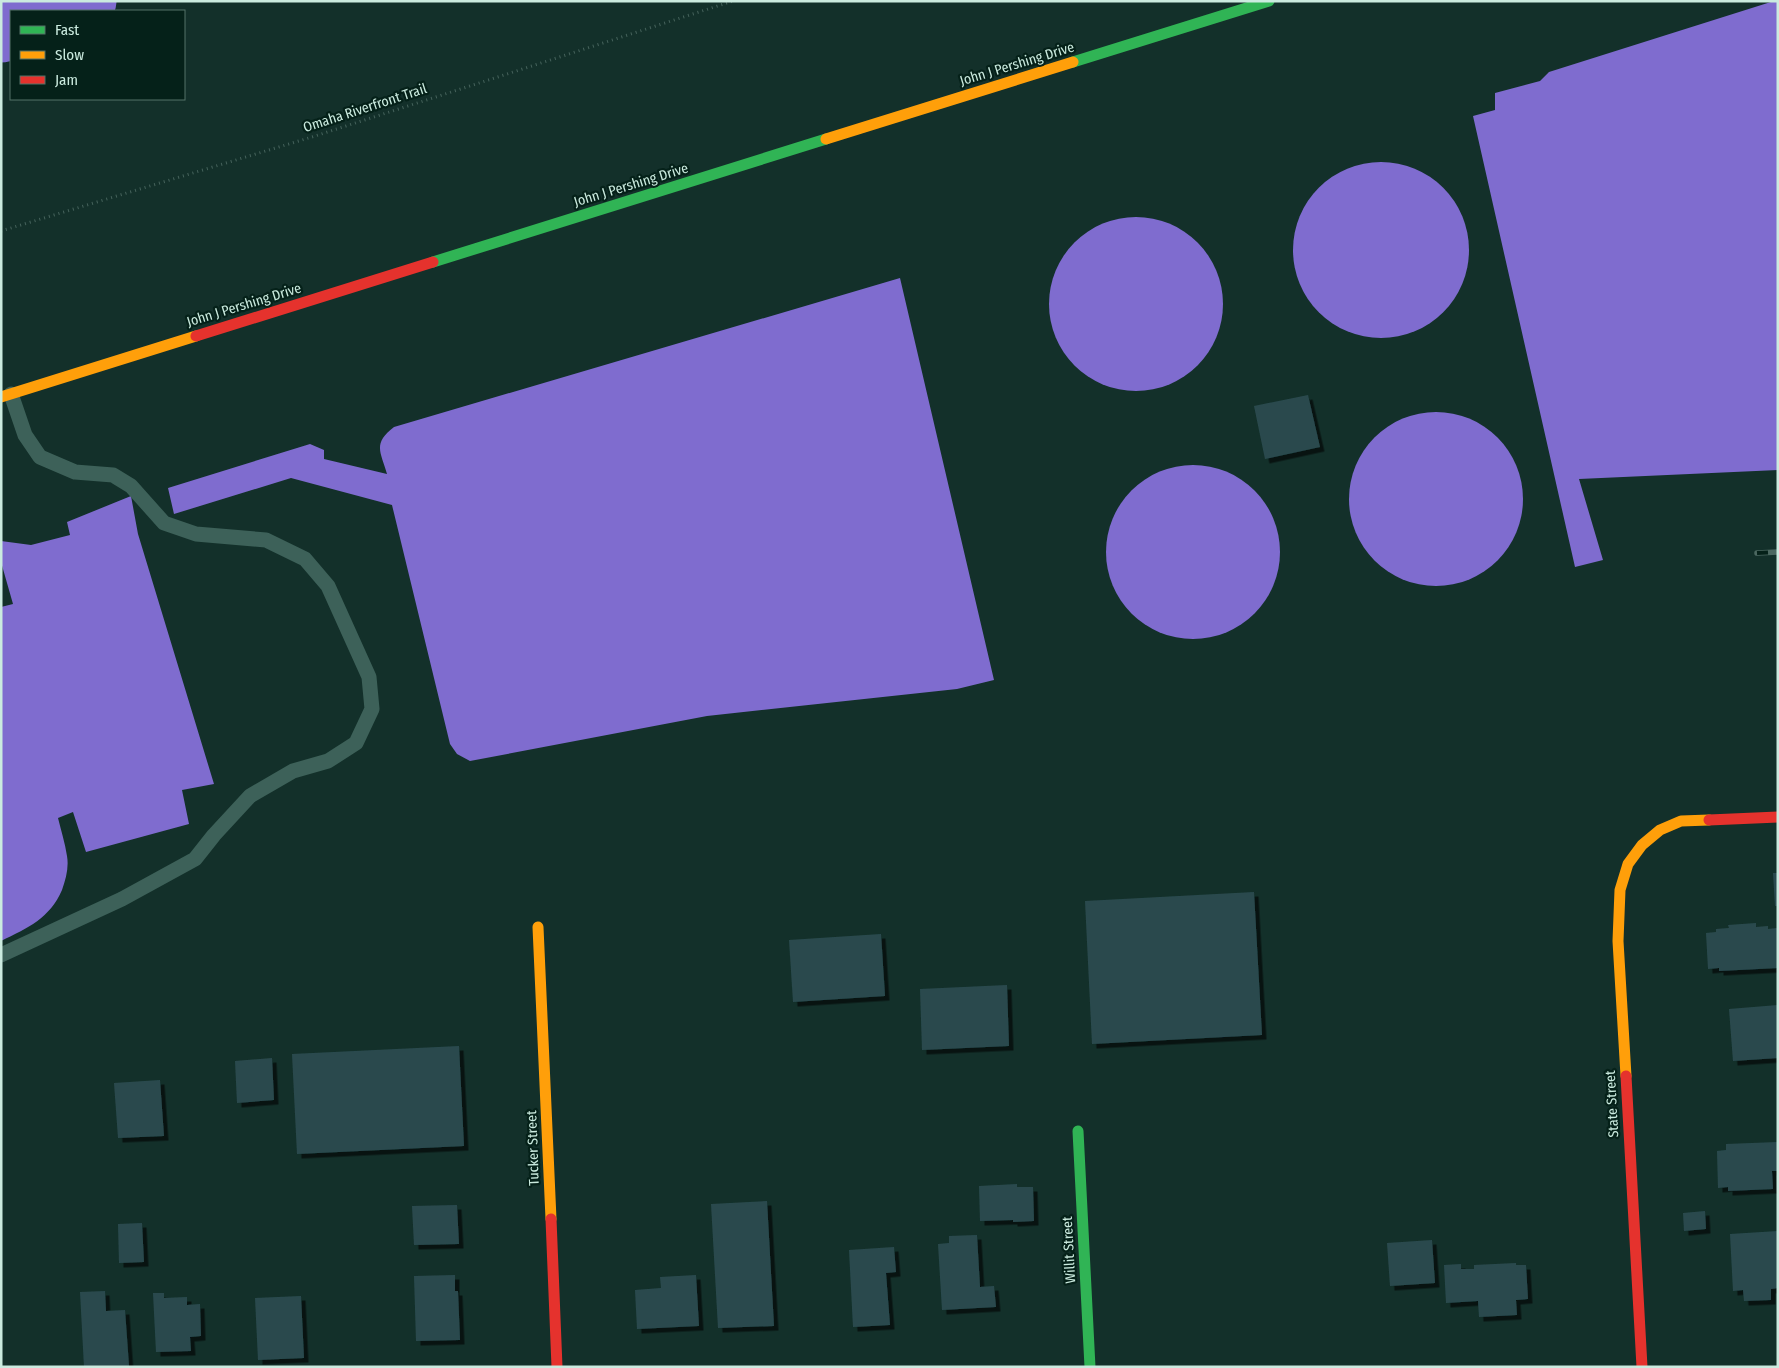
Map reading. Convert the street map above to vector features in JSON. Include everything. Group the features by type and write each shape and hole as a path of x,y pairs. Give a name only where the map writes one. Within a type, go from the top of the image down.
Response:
{"street":[{"name":"John J Pershing Drive","path":"6,395 1269,1"},
{"name":"State Street","path":"1642,1367 1618,941 1620,890 1628,864 1642,845 1660,830 1681,821 1778,816"},
{"name":"Tucker Street","path":"538,927 557,1367"},
{"name":"Willit Street","path":"1078,1131 1090,1367"}],"lane":[{"path":"1,955 122,899 195,859 250,796 293,771 328,761 356,743 372,708 369,677 328,586 304,559 266,540 196,534 164,523 131,486 113,475 75,472 40,458 6,395"}],"path":[{"name":"Omaha Riverfront Trail","path":"1,231 312,136 733,1"}],"shaded area":[{"path":"1,1 86,1 61,10 10,10 10,29 1,32"},
{"path":"1778,1 1778,470 1579,479 1603,560 1575,567 1473,116 1495,110 1495,93 1540,81 1549,72"},
{"path":"1381,162 1415,169 1437,182 1449,194 1462,216 1469,250 1462,284 1449,306 1437,318 1415,331 1381,338 1347,331 1325,318 1313,306 1300,284 1293,250 1300,216 1313,194 1325,182 1347,169"},
{"path":"1145,217 1169,223 1184,231 1198,242 1209,256 1217,271 1222,287 1222,321 1217,337 1209,352 1198,366 1184,377 1169,385 1153,390 1127,391 1103,385 1088,377 1074,366 1063,352 1055,337 1050,321 1049,295 1055,271 1063,256 1074,242 1088,231 1103,223 1119,218"},
{"path":"900,278 994,680 957,689 707,716 470,761 457,754 450,744 392,505 291,478 174,514 168,488 310,444 324,450 324,459 387,474 380,449 383,438 394,427"},
{"path":"1445,412 1469,418 1485,426 1498,437 1509,450 1517,466 1522,482 1522,516 1517,532 1509,548 1498,561 1485,572 1461,583 1445,586 1427,586 1411,583 1387,572 1363,548 1350,516 1349,490 1352,474 1363,450 1387,426 1419,413"},
{"path":"1202,465 1226,471 1242,479 1255,490 1266,503 1274,519 1279,535 1279,569 1274,585 1266,601 1255,614 1242,625 1218,636 1202,639 1184,639 1168,636 1144,625 1120,601 1107,569 1106,543 1109,527 1120,503 1144,479 1176,466"},
{"path":"131,496 138,534 214,784 182,790 189,824 86,852 73,812 58,818 68,860 67,873 62,890 45,915 29,927 1,941 1,607 13,604 1,562 1,541 31,545 70,535 67,522"}],"building":[{"path":"1308,395 1320,447 1265,459 1254,406"},
{"path":"1773,873 1778,873 1778,906 1775,906"},
{"path":"1254,892 1262,1035 1092,1044 1085,901"},
{"path":"1756,923 1756,927 1768,926 1768,929 1777,928 1778,968 1719,971 1719,968 1708,969 1706,933 1716,932 1716,929 1729,928 1728,925"},
{"path":"881,934 885,996 793,1002 789,940"},
{"path":"1007,985 1009,1046 922,1050 920,989"},
{"path":"1778,1005 1778,1058 1733,1061 1729,1009"},
{"path":"459,1046 464,1146 297,1154 292,1054"},
{"path":"272,1058 274,1100 237,1103 235,1061"},
{"path":"160,1080 164,1136 118,1138 114,1083"},
{"path":"1778,1142 1778,1171 1772,1171 1773,1189 1728,1191 1728,1187 1718,1188 1717,1151 1726,1150 1726,1144"},
{"path":"1017,1184 1017,1187 1033,1187 1034,1221 980,1221 979,1186"},
{"path":"767,1201 774,1326 718,1328 711,1204"},
{"path":"457,1205 459,1244 414,1245 412,1206"},
{"path":"1705,1211 1706,1229 1684,1231 1683,1213"},
{"path":"142,1223 144,1262 119,1263 118,1224"},
{"path":"1778,1231 1778,1288 1771,1289 1771,1300 1744,1301 1743,1290 1733,1291 1730,1234"},
{"path":"977,1235 980,1287 994,1286 996,1307 942,1310 938,1244 949,1243 949,1236"},
{"path":"1432,1240 1435,1283 1390,1286 1387,1243"},
{"path":"894,1247 896,1272 886,1273 890,1325 853,1327 849,1250"},
{"path":"1516,1263 1516,1265 1526,1265 1528,1299 1516,1300 1517,1315 1479,1317 1478,1301 1446,1303 1444,1265 1461,1264 1461,1269 1474,1269 1474,1265"},
{"path":"455,1275 455,1291 458,1291 460,1340 416,1341 414,1276"},
{"path":"696,1275 699,1326 637,1329 635,1290 661,1288 660,1277"},
{"path":"105,1291 106,1311 125,1310 129,1366 84,1367 80,1292"},
{"path":"153,1293 164,1293 164,1298 187,1297 187,1305 200,1304 201,1336 190,1337 191,1351 156,1352"},
{"path":"301,1296 304,1358 258,1360 255,1298"}],"waterway":[{"path":"61,10 86,1"},
{"path":"1,32 10,29"}],"railway":[{"path":"1757,553 1778,552"}],"traffic: fast":[{"path":"1073,62 1269,1"},
{"path":"433,262 826,139"},
{"path":"1078,1131 1090,1367"}],"traffic: slow":[{"path":"826,139 1073,62"},
{"path":"1,397 196,336"},
{"path":"1626,1076 1618,941 1620,890 1628,864 1642,845 1660,830 1681,821 1709,820"},
{"path":"538,927 551,1219"}],"traffic: jam":[{"path":"196,336 433,262"},
{"path":"1709,820 1778,817"},
{"path":"1626,1076 1642,1367"},
{"path":"551,1219 557,1367"}]}
